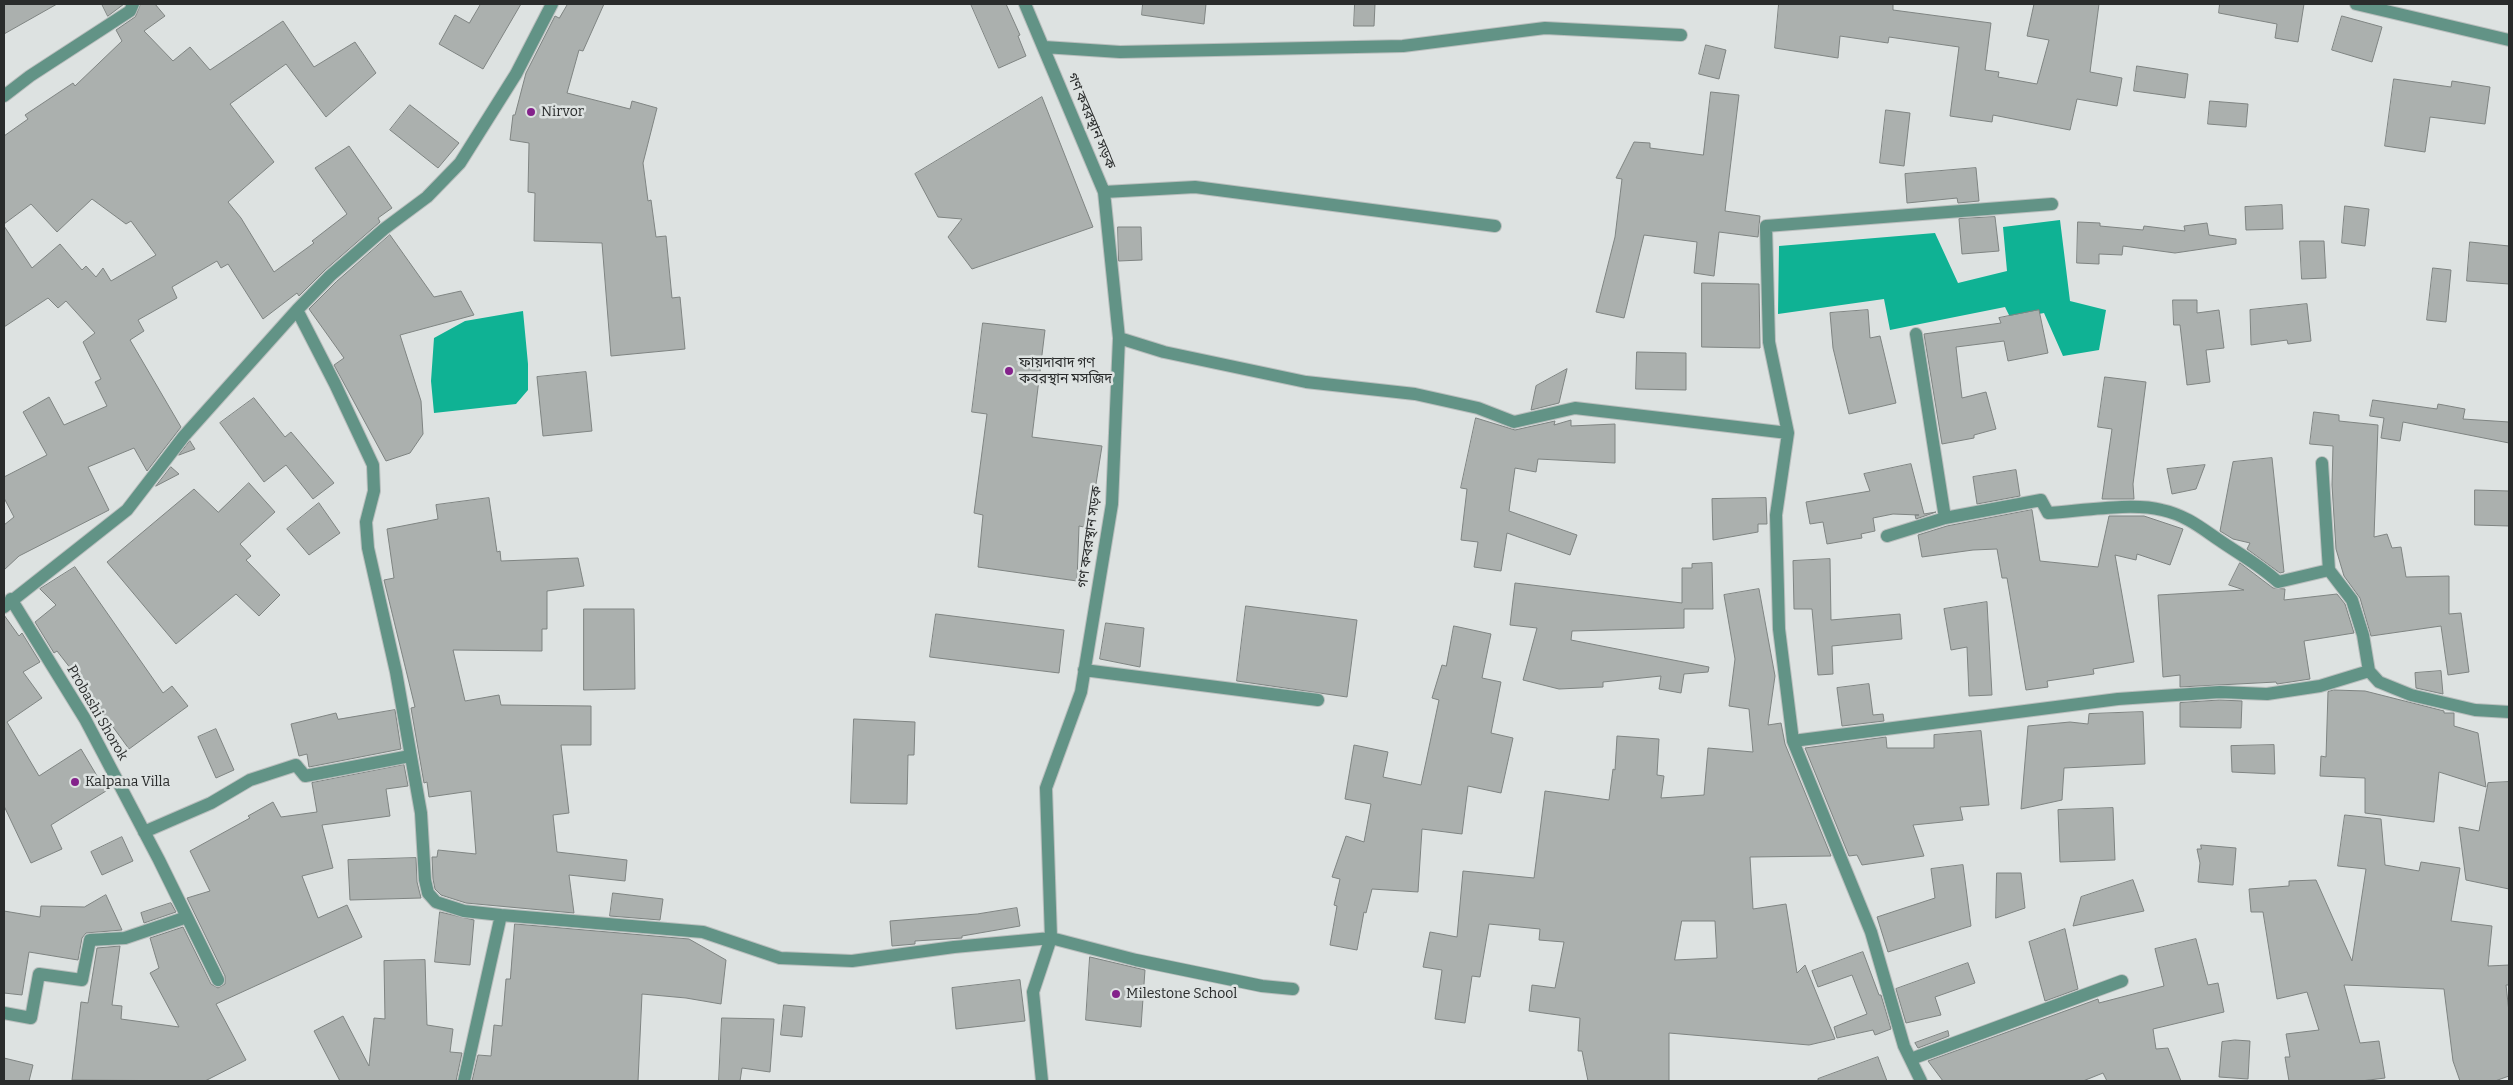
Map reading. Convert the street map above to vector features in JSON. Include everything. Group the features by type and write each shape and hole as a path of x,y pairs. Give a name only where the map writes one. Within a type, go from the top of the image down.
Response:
{"street":[{"path":"4,96 30,76 130,11 134,4"},
{"path":"7,603 127,510 184,436 297,310 330,276 384,229 427,197 460,163 516,74 552,4"},
{"name":"গণ কবরস্থান সড়ক","path":"1025,4 1104,192 1119,338 1112,504 1081,692 1046,788 1051,938 1033,992 1042,1081"},
{"path":"2356,4 2509,40"},
{"path":"1044,47 1120,52 1403,46 1545,28 1681,35"},
{"path":"1104,192 1195,187 1495,226"},
{"path":"1921,1081 1904,1046 1871,932 1793,741 1779,629 1776,515 1788,433 1769,342 1766,226 2052,204"},
{"path":"297,310 335,384 373,465 374,491 366,522 368,548 396,672 421,813 428,893 436,902 464,911 704,932 780,958 852,961 954,947 1051,938 1136,960 1262,986 1293,989"},
{"path":"1916,334 1945,518"},
{"path":"1119,338 1164,352 1306,382 1415,394 1478,408 1514,422 1574,408 1788,433"},
{"path":"2322,463 2330,570 2352,600 2363,635 2369,671 2379,682 2411,695 2475,710 2509,712"},
{"path":"1887,536 1945,518 2041,500 2048,513 2142,507 2162,509 2188,518 2260,566 2278,582 2330,570"},
{"name":"Probashi Shorok","path":"7,603 85,719 218,980"},
{"path":"1084,670 1318,700"},
{"path":"1793,741 2118,699 2220,692 2267,694 2320,686 2369,671"},
{"path":"144,832 211,803 250,780 296,765 305,776 410,756"},
{"path":"465,1077 500,915"},
{"path":"4,1013 31,1018 39,974 82,980 90,940 125,938 187,917"},
{"path":"1911,1059 2122,981"}],"shaded area":[{"path":"2060,220 2070,301 2106,310 2099,350 2063,356 2044,313 2011,319 2005,307 1890,330 1884,299 1778,314 1779,246 1935,233 1958,283 2007,271 2003,227"},
{"path":"523,311 528,364 528,390 516,404 434,413 431,381 434,338 465,321"}],"building":[{"path":"4,4 57,4 4,34"},
{"path":"102,4 124,4 108,16"},
{"path":"141,4 155,4 165,16 144,31 173,61 190,47 210,70 283,21 314,67 355,42 376,73 326,117 286,64 230,104 274,162 228,202 241,218 274,272 314,243 312,241 347,214 315,168 349,146 392,208 378,218 380,222 325,270 299,296 297,293 263,319 228,264 221,268 217,261 172,287 177,298 138,320 144,331 130,340 181,427 147,471 134,448 88,467 109,510 19,556 4,570 4,525 14,517 4,498 4,477 47,455 23,412 49,397 64,425 107,406 95,382 101,379 83,342 95,333 66,301 58,308 48,298 4,327 4,226 32,268 60,244 82,270 86,266 96,277 103,268 111,281 156,255 131,221 126,224 92,199 57,232 31,204 4,224 4,136 28,119 25,115 73,83 75,86 122,41 116,30 135,17"},
{"path":"481,4 521,4 483,69 439,44 455,15 469,23"},
{"path":"568,4 604,4 583,51 579,50 567,93 630,109 632,101 657,108 643,163 648,201 651,200 656,237 666,236 672,298 680,297 685,349 611,356 602,243 534,241 535,193 528,192 529,143 510,140 513,115 515,115 526,73 555,16 559,18"},
{"path":"971,4 1006,4 1020,35 1018,36 1026,56 999,68"},
{"path":"1143,4 1206,4 1204,24 1142,15"},
{"path":"1355,4 1375,4 1374,26 1354,26"},
{"path":"1779,4 1893,4 1893,10 1991,23 1985,70 1999,72 1998,77 2037,84 2049,40 2027,36 2034,4 2099,4 2090,72 2122,78 2117,106 2077,99 2070,130 1993,115 1992,122 1950,116 1959,47 1889,37 1888,43 1840,36 1838,58 1775,48"},
{"path":"2220,4 2304,4 2298,42 2275,38 2277,24 2219,13"},
{"path":"2342,16 2382,27 2372,62 2332,50"},
{"path":"1706,45 1726,50 1719,79 1699,74"},
{"path":"2137,66 2188,74 2185,98 2134,91"},
{"path":"2394,79 2451,87 2452,81 2490,87 2485,124 2430,117 2425,152 2385,146"},
{"path":"1711,92 1739,95 1725,211 1760,216 1758,237 1719,232 1714,276 1694,273 1697,242 1644,235 1624,318 1596,312 1615,237 1622,179 1616,178 1634,142 1650,143 1650,148 1703,155"},
{"path":"1042,97 1093,227 972,269 948,237 962,219 938,217 915,174"},
{"path":"2210,101 2248,104 2246,127 2208,124"},
{"path":"410,105 459,143 438,168 390,130"},
{"path":"1886,110 1910,113 1904,166 1880,163"},
{"path":"1976,168 1979,201 1958,203 1957,198 1907,203 1905,174"},
{"path":"2282,205 2283,229 2246,230 2245,207"},
{"path":"2345,206 2369,209 2365,246 2342,243"},
{"path":"1995,217 1999,251 1962,254 1959,219"},
{"path":"2078,222 2100,223 2100,226 2143,230 2144,226 2185,231 2184,226 2207,223 2209,235 2236,239 2236,244 2175,253 2123,246 2122,255 2099,254 2099,264 2077,263"},
{"path":"1118,227 1141,227 1142,260 1119,261"},
{"path":"390,235 434,297 461,291 474,315 400,335 421,401 423,434 410,453 386,461 334,365 344,358 309,309 336,282"},
{"path":"2300,241 2324,241 2326,278 2302,279"},
{"path":"2470,242 2509,246 2509,284 2467,281"},
{"path":"2433,268 2451,270 2446,322 2427,320"},
{"path":"1702,283 1759,284 1760,348 1702,347"},
{"path":"2173,300 2197,300 2197,313 2219,310 2224,348 2206,350 2210,382 2187,385 2180,325 2174,325"},
{"path":"2307,304 2311,341 2288,344 2287,340 2251,345 2250,310"},
{"path":"1868,310 1870,338 1880,336 1896,403 1849,414 1833,348 1830,313"},
{"path":"2039,310 2048,353 2008,361 2004,341 1956,347 1962,398 1986,392 1996,429 1974,435 1974,438 1942,444 1924,334 2001,323 1999,318"},
{"path":"983,323 1045,330 1032,437 1102,446 1089,528 1079,526 1077,581 978,567 983,515 974,513 987,414 972,412"},
{"path":"1637,352 1686,353 1686,390 1636,389"},
{"path":"1567,369 1559,403 1531,410 1536,386"},
{"path":"586,372 592,431 543,436 537,377"},
{"path":"2105,377 2146,382 2133,484 2134,499 2102,499 2112,429 2098,427"},
{"path":"254,398 285,437 291,432 334,483 313,499 286,465 264,482 220,423"},
{"path":"2373,400 2437,409 2438,404 2465,409 2463,419 2509,422 2509,443 2403,422 2400,441 2381,438 2384,418 2370,416"},
{"path":"2314,412 2339,415 2339,421 2378,425 2374,537 2387,534 2392,548 2401,547 2406,577 2449,576 2449,614 2461,613 2469,672 2448,675 2441,626 2371,636 2360,598 2344,576 2336,549 2332,485 2333,446 2310,444"},
{"path":"1476,418 1515,430 1555,421 1554,425 1571,420 1571,426 1615,424 1615,463 1538,459 1536,472 1515,468 1509,511 1577,535 1570,555 1507,533 1501,571 1474,567 1478,542 1461,540 1467,489 1461,488"},
{"path":"190,441 195,449 179,455"},
{"path":"2272,458 2284,572 2280,573 2247,549 2250,543 2233,539 2220,531 2233,462"},
{"path":"1911,464 1924,514 1936,512 1916,519 1915,515 1919,515 1893,514 1873,518 1875,531 1861,534 1862,538 1827,544 1823,522 1810,524 1806,502 1870,491 1864,474"},
{"path":"2205,465 2196,489 2172,494 2167,469"},
{"path":"171,467 179,474 156,486"},
{"path":"2016,470 2020,496 1977,504 1973,477"},
{"path":"249,483 275,512 240,544 251,556 246,560 280,595 259,616 236,594 176,644 107,562 194,489 218,512"},
{"path":"2475,490 2509,491 2509,526 2475,525"},
{"path":"489,498 497,552 500,551 501,561 578,558 584,586 547,591 547,629 542,629 542,651 453,650 465,701 499,695 501,705 591,706 591,745 561,745 569,813 553,815 557,852 627,860 625,881 569,875 574,913 466,903 441,895 435,889 432,857 437,857 438,850 476,854 471,791 429,797 427,782 424,783 411,708 415,707 384,580 394,578 387,529 438,519 436,505"},
{"path":"1766,498 1767,524 1758,524 1758,532 1713,540 1712,499"},
{"path":"319,503 340,533 309,555 287,529"},
{"path":"2032,510 2040,561 2098,567 2109,516 2144,516 2183,529 2170,565 2137,554 2136,560 2115,555 2134,662 2093,669 2094,674 2047,681 2048,687 2026,690 2007,578 2002,578 1997,549 1973,550 1922,557 1918,535 1947,526"},
{"path":"1830,559 1831,620 1900,614 1902,639 1832,646 1833,674 1818,675 1812,609 1794,609 1793,561"},
{"path":"1712,563 1713,609 1684,609 1684,628 1572,631 1571,640 1709,667 1708,672 1684,674 1681,693 1659,689 1661,676 1603,682 1603,687 1559,689 1523,680 1537,628 1510,625 1515,583 1682,603 1682,568 1692,568 1692,564"},
{"path":"2240,563 2273,588 2285,589 2284,600 2337,594 2345,604 2354,633 2304,641 2310,679 2277,684 2276,682 2180,687 2180,675 2163,677 2158,595 2244,590 2229,585"},
{"path":"75,567 163,693 172,686 188,706 129,749 57,651 54,653 35,622 56,605 40,589"},
{"path":"1759,589 1775,676 1768,725 1781,723 1785,744 1831,856 1750,857 1753,909 1786,904 1797,973 1805,965 1835,1039 1809,1045 1669,1033 1669,1081 1588,1081 1582,1051 1578,1051 1580,1018 1529,1011 1532,985 1555,988 1564,942 1539,940 1540,929 1489,924 1480,977 1472,976 1465,1023 1435,1019 1442,970 1423,967 1430,932 1457,937 1463,871 1534,878 1545,791 1609,800 1613,769 1615,770 1617,736 1659,739 1657,775 1664,776 1661,798 1704,795 1708,748 1753,752 1749,709 1729,706 1735,659 1724,595","holes":["1682,921 1715,921 1717,958 1675,960"]},
{"path":"1987,602 1992,695 1969,696 1967,647 1951,650 1944,609"},
{"path":"1246,606 1357,620 1347,697 1237,681"},
{"path":"584,609 634,609 635,689 584,690"},
{"path":"936,614 1064,630 1059,673 930,657"},
{"path":"4,615 19,636 22,633 40,662 23,672 42,698 7,722 39,776 81,749 106,791 51,825 62,849 31,863 4,806"},
{"path":"1106,623 1144,628 1140,667 1100,659"},
{"path":"1454,626 1491,634 1482,678 1501,682 1491,733 1513,738 1501,793 1468,786 1462,834 1422,829 1418,892 1372,889 1366,913 1364,912 1357,950 1330,945 1337,906 1334,905 1340,879 1332,877 1346,836 1364,842 1371,804 1345,799 1354,745 1388,752 1383,777 1421,785 1439,700 1432,698 1442,665 1446,666"},
{"path":"2441,671 2443,694 2416,688 2415,673"},
{"path":"1869,684 1873,715 1883,714 1884,721 1842,726 1837,688"},
{"path":"2334,690 2365,691 2444,711 2444,713 2454,713 2454,726 2478,733 2486,787 2439,772 2434,822 2365,813 2365,778 2320,776 2321,756 2326,757 2328,692"},
{"path":"2220,700 2242,701 2241,728 2180,727 2180,703"},
{"path":"395,710 401,749 309,767 307,754 299,756 291,724 336,713 338,719"},
{"path":"2143,712 2145,764 2064,768 2062,800 2021,809 2028,726 2070,722 2088,724 2089,714"},
{"path":"854,719 915,722 914,755 908,755 907,804 851,803"},
{"path":"216,729 234,770 216,778 198,737"},
{"path":"1981,731 1989,805 1960,807 1963,820 1913,825 1924,856 1862,865 1857,855 1849,856 1805,748 1886,737 1887,748 1934,748 1934,735"},
{"path":"2274,745 2275,774 2232,772 2231,746"},
{"path":"404,765 408,786 386,789 390,816 322,825 333,868 302,876 318,918 347,905 362,937 216,1004 246,1060 205,1081 72,1080 81,1002 88,1003 97,948 120,946 112,1005 122,1006 121,1019 179,1027 150,973 159,968 150,938 183,927 211,984 218,988 225,984 225,976 187,898 210,891 190,851 250,818 248,816 273,802 281,817 317,812 312,783"},
{"path":"2509,782 2509,889 2466,880 2459,827 2479,831 2488,783"},
{"path":"2113,808 2115,860 2060,862 2058,810"},
{"path":"2345,815 2381,819 2385,865 2419,871 2421,862 2460,868 2451,921 2492,926 2488,966 2509,965 2509,985 2506,985 2509,1012 2509,1076 2495,1081 2460,1081 2453,1061 2444,989 2344,985 2360,1043 2379,1041 2385,1078 2361,1081 2289,1081 2285,1057 2290,1057 2286,1034 2319,1030 2307,992 2277,999 2263,912 2251,912 2249,889 2289,886 2289,881 2316,880 2352,961 2366,869 2338,866"},
{"path":"122,837 133,861 102,875 91,852"},
{"path":"2201,845 2236,848 2233,885 2198,882 2200,863 2197,849 2201,849"},
{"path":"416,858 417,882 421,898 350,900 348,860"},
{"path":"1963,865 1971,926 1888,952 1877,917 1935,898 1931,869"},
{"path":"1997,873 2021,873 2025,908 1996,918"},
{"path":"2133,880 2144,911 2073,926 2081,897"},
{"path":"613,893 663,899 660,920 610,916"},
{"path":"106,895 122,930 86,933 82,938 78,960 29,952 22,995 4,993 4,911 40,917 41,906 84,907"},
{"path":"171,903 176,912 144,923 141,913"},
{"path":"1017,908 1020,926 962,936 962,938 915,941 915,944 892,946 890,921 977,914"},
{"path":"440,912 474,920 470,965 435,962"},
{"path":"515,924 689,939 726,960 721,1004 686,998 642,994 638,1081 472,1081 478,1055 491,1056 494,1025 502,1026 506,979 510,979"},
{"path":"2065,929 2078,989 2045,1001 2029,942"},
{"path":"2196,939 2208,985 2218,983 2224,1012 2153,1029 2156,1049 2168,1048 2181,1081 2107,1081 2103,1073 2083,1081 1943,1081 1928,1061 2098,999 2099,1003 2164,986 2155,949"},
{"path":"1863,952 1879,995 1881,995 1891,1029 1875,1035 1873,1030 1837,1038 1834,1027 1867,1014 1852,975 1818,987 1812,971"},
{"name":"Milestone School","path":"1090,957 1145,970 1141,1027 1086,1020"},
{"path":"425,960 427,1025 453,1029 450,1052 462,1053 456,1081 340,1081 314,1031 343,1016 369,1066 374,1018 385,1019 384,961"},
{"path":"1968,963 1975,983 1935,997 1941,1015 1906,1023 1896,989"},
{"path":"1020,980 1025,1021 956,1029 952,988"},
{"path":"784,1005 805,1007 802,1037 781,1035"},
{"path":"722,1018 774,1019 770,1072 742,1068 740,1081 719,1081"},
{"path":"1948,1031 1949,1036 1918,1048 1915,1043"},
{"path":"2235,1040 2250,1041 2248,1079 2219,1077 2222,1042"},
{"path":"1878,1057 1887,1081 1818,1081 1818,1079"},
{"path":"4,1058 33,1065 29,1081 4,1081"}],"place":[{"name":"Nirvor","path":"531,112"},
{"name":"ফায়দাবাদ গণ কবরস্থান মসজিদ","path":"1009,371"},
{"name":"Kalpana Villa","path":"75,782"},
{"name":"Milestone School","path":"1116,994"}]}
